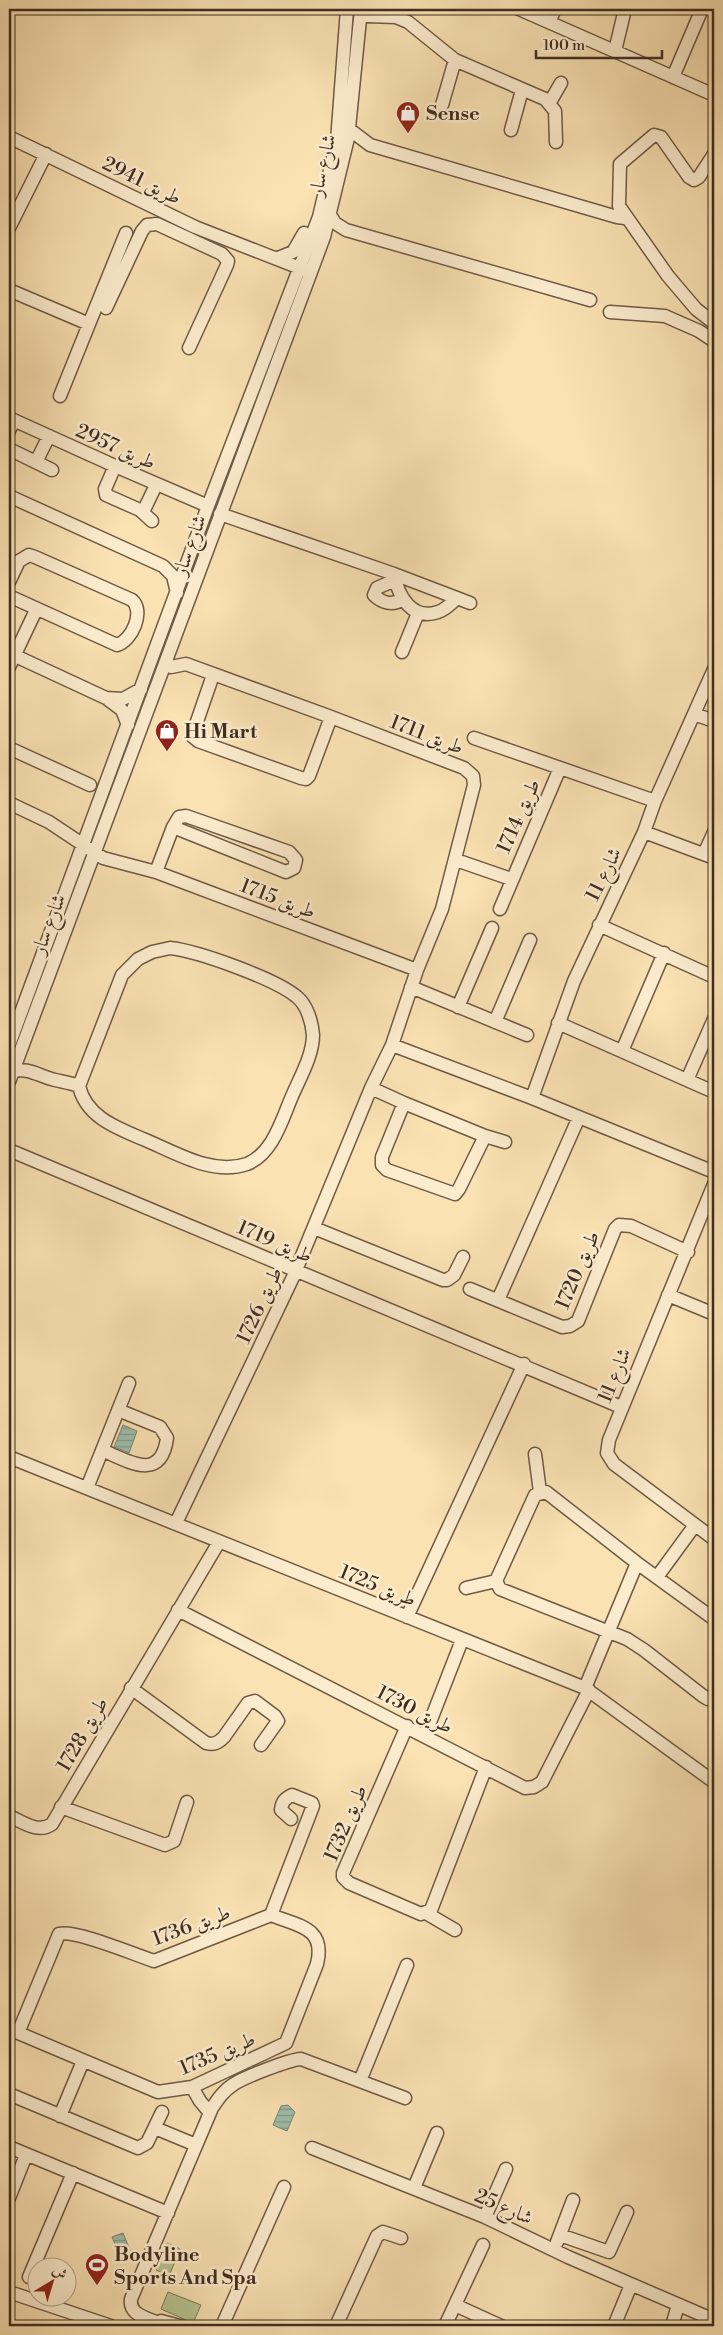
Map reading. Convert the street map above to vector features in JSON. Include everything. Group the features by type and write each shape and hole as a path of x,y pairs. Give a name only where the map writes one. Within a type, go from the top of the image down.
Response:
{"street":[{"name":"شارع سار","path":"10,1077 184,614 303,273 325,194 340,121 346,9"},
{"path":"519,9 714,95"},
{"path":"549,22 555,9"},
{"path":"615,51 625,9"},
{"path":"673,77 702,9"},
{"name":"شارع سار","path":"9,1045 208,506 303,273 324,237 345,158 356,63 365,11"},
{"path":"365,11 396,17 408,22 424,33 455,60 550,102 555,111 556,142"},
{"path":"442,105 455,60"},
{"path":"550,102 561,83"},
{"path":"511,130 522,90"},
{"path":"349,129 370,144 625,218"},
{"path":"714,154 699,177 694,180 689,177 660,137 654,135 620,164 619,206 625,218 668,276 696,309 714,323"},
{"name":"طريق 2941","path":"9,137 195,227 261,254 278,258 303,273"},
{"path":"345,158 355,148 370,144"},
{"path":"9,228 46,154"},
{"path":"278,258 288,255 297,247 316,206 325,194"},
{"path":"330,215 335,223 346,230 590,300"},
{"path":"106,308 142,231 147,225 157,224 222,254 228,261 188,348"},
{"path":"189,239 195,227"},
{"path":"324,237 346,230"},
{"path":"60,396 126,233"},
{"name":"طريق 2941","path":"261,254 275,264 303,273"},
{"path":"9,290 89,324"},
{"path":"610,312 665,316 699,331 714,341"},
{"name":"طريق 2957","path":"11,423 49,436 208,506"},
{"path":"36,462 49,436"},
{"path":"9,449 52,470"},
{"path":"115,466 105,494 147,516 156,484"},
{"path":"9,496 163,566 173,576 177,593"},
{"path":"220,514 470,603"},
{"path":"9,582 19,561 29,555 132,600 138,609 138,614 126,640 117,645 36,610 9,596"},
{"path":"163,566 176,565 191,555"},
{"path":"395,577 403,599 411,609 418,612 438,612 457,598"},
{"path":"395,577 377,588 374,595 389,603 398,603 403,599"},
{"path":"36,610 11,658 106,698 122,710 128,725"},
{"path":"402,652 418,612"},
{"path":"109,815 130,781 184,629 184,614"},
{"path":"171,668 186,664 177,650"},
{"name":"طريق 1711","path":"186,664 330,716 469,772 474,784 456,860 442,909 417,970 392,1045"},
{"name":"شارع 11","path":"532,1098 558,1023 599,925 644,832 655,801 714,669"},
{"path":"213,675 192,736 198,741 302,778 306,779 309,776 330,716"},
{"path":"106,698 123,699 141,689"},
{"path":"694,714 714,721"},
{"name":"طريق 1714","path":"474,738 655,801"},
{"path":"9,748 90,785"},
{"name":"طريق 1714","path":"500,909 511,879 560,768"},
{"name":"طريق 1715","path":"9,803 125,862 417,970"},
{"path":"156,872 172,827 179,817 186,816 289,852 296,860 294,868 286,872 172,827"},
{"path":"644,832 709,856 714,832"},
{"name":"طريق 1714","path":"456,860 511,879"},
{"path":"599,925 714,977"},
{"path":"458,1007 492,928"},
{"path":"495,1022 530,940"},
{"path":"177,949 196,954 280,986 298,998 308,1014 312,1026 312,1042 309,1053 276,1135 259,1155 246,1164 212,1167 125,1132 91,1110 83,1098 79,1086 122,975 138,959 159,950 177,949"},
{"path":"622,1051 664,953"},
{"path":"411,987 527,1035"},
{"path":"687,1080 714,1019"},
{"path":"558,1023 714,1092"},
{"path":"392,1045 532,1098 714,1172"},
{"name":"طريق 1726","path":"176,1523 296,1270 371,1088 392,1045"},
{"path":"20,1052 29,1063 56,1073 66,1081"},
{"path":"10,1077 26,1070 79,1086"},
{"path":"371,1088 485,1136 505,1142"},
{"path":"404,1103 381,1161 387,1170 455,1194 460,1189 485,1136"},
{"path":"498,1300 580,1117"},
{"name":"طريق 1719","path":"10,1151 524,1364 621,1407"},
{"name":"شارع 11","path":"714,1184 688,1252 668,1295 606,1447 609,1459 714,1539"},
{"name":"طريق 1720","path":"470,1289 562,1327 570,1326 578,1321 612,1234 620,1225 631,1226 688,1252"},
{"path":"314,1228 442,1280 447,1280 454,1275 463,1257"},
{"path":"668,1295 714,1314"},
{"path":"406,1617 524,1364"},
{"path":"87,1488 129,1384"},
{"path":"102,1450 145,1466 153,1465 163,1453 167,1438 160,1427 118,1410"},
{"path":"496,1581 533,1500 540,1492 535,1454"},
{"name":"طريق 1725","path":"9,1457 587,1689 714,1782"},
{"path":"540,1492 552,1495 637,1562 714,1619"},
{"path":"657,1577 695,1525"},
{"name":"طريق 1728","path":"9,1816 39,1829 46,1828 52,1824 219,1542"},
{"name":"طريق 1730","path":"178,1610 425,1735 525,1788 534,1787 542,1782 587,1689 637,1562"},
{"path":"466,1588 496,1581"},
{"path":"496,1581 500,1589 636,1644 703,1696 708,1699 714,1699"},
{"path":"425,1735 462,1640"},
{"path":"131,1688 206,1743 213,1744 219,1742 224,1737 248,1703 255,1701 275,1716 278,1721 261,1745"},
{"name":"طريق 1732","path":"407,1726 343,1873 343,1877 349,1883 415,1912 426,1913 455,1930"},
{"path":"426,1913 433,1905 486,1767"},
{"path":"271,1915 313,1806 312,1803 292,1795 286,1798 282,1803 281,1810 291,1819"},
{"path":"61,1807 165,1845 174,1840 188,1802"},
{"name":"طريق 1736","path":"13,2031 59,1934 66,1932 79,1935 154,1961 271,1915"},
{"name":"طريق 1735","path":"13,2031 158,2092 192,2087 206,2081 286,2043 321,1951 319,1940 312,1932 271,1915"},
{"path":"360,2081 408,1965"},
{"path":"180,2326 155,2323 137,2314 131,2305 196,2145 217,2101 235,2083 297,2060 306,2060 405,2098"},
{"path":"60,2116 83,2061"},
{"path":"206,2081 217,2101"},
{"path":"192,2087 210,2113"},
{"path":"9,2094 138,2148 146,2145 162,2112"},
{"path":"155,2128 196,2145"},
{"path":"414,2188 437,2133"},
{"path":"9,2147 168,2213"},
{"name":"شارع 25","path":"312,2148 485,2217 631,2285 714,2320"},
{"path":"9,2198 26,2155"},
{"path":"485,2217 506,2169"},
{"path":"37,2258 74,2174"},
{"path":"222,2326 284,2187"},
{"path":"554,2249 573,2200"},
{"path":"560,2235 609,2252 627,2212"},
{"path":"336,2326 377,2236 383,2232 401,2238"},
{"path":"445,2326 483,2245"},
{"path":"614,2326 631,2285"},
{"path":"9,2292 111,2326"},
{"path":"455,2305 502,2326"},
{"path":"672,2326 678,2305"}],"green space":[{"path":"167,2243 180,2249 169,2276 156,2270"},
{"path":"168,2292 201,2305 193,2323 161,2309"}],"shaded area":[{"path":"123,1425 137,1431 129,1453 114,1447"},
{"path":"288,2105 295,2112 287,2131 273,2125 281,2106"},
{"path":"123,2233 130,2250 129,2257 126,2258 120,2255 112,2237"}],"place":[{"name":"Sense","path":"408,134"},
{"name":"Hi Mart","path":"167,752"},
{"name":"Bodyline Sports And Spa","path":"97,2286"}]}
